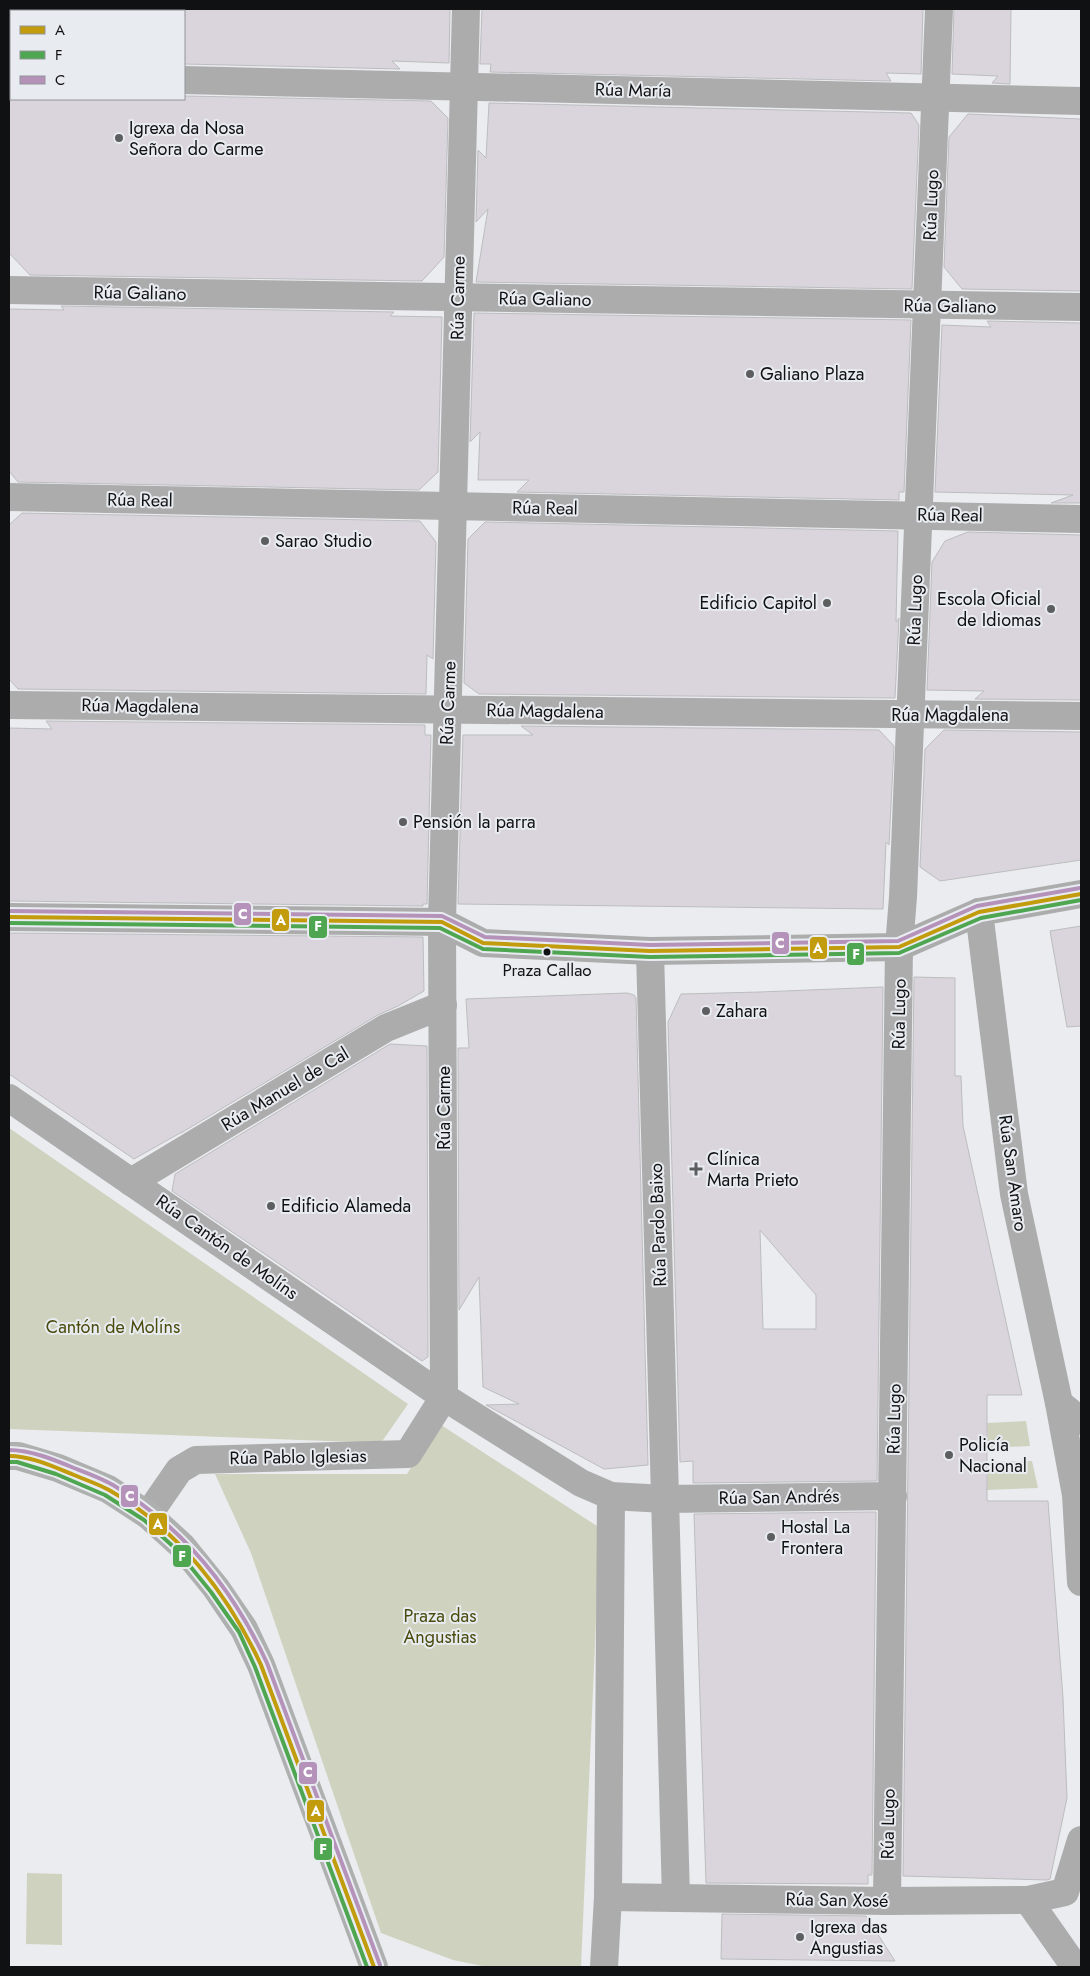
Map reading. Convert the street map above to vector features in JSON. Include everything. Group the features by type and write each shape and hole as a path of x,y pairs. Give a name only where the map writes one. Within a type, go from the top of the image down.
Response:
{"main road":[{"path":"9,1456 18,1456 67,1472 108,1490 148,1514 182,1546 216,1588 244,1629 261,1664 374,1967"}],"street":[{"name":"Rúa Carme","path":"444,1397 442,922 466,9"},
{"name":"Rúa Lugo","path":"887,1901 899,947 911,714 939,9"},
{"name":"Rúa María","path":"185,80 936,96 1081,101"},
{"name":"Rúa Galiano","path":"9,290 1081,307"},
{"name":"Rúa Real","path":"9,497 1081,519"},
{"name":"Rúa Magdalena","path":"9,704 1081,716"},
{"path":"9,917 442,922 483,943 650,951 899,947 979,912 1081,894"},
{"name":"Rúa San Amaro","path":"979,912 1014,1194 1059,1403 1076,1495 1081,1582"},
{"name":"Rúa Pardo Baixo","path":"650,951 665,1499"},
{"name":"Rúa Manuel de Cal","path":"131,1182 386,1028 443,1005"},
{"name":"Rúa Cantón de Molíns","path":"9,1098 444,1397"},
{"path":"444,1397 581,1483 611,1496 665,1499 676,1898"},
{"name":"Rúa Pablo Iglesias","path":"148,1514 179,1470 196,1460 408,1454 444,1397"},
{"path":"1059,1403 1081,1421"},
{"path":"604,1967 608,1897 611,1496"},
{"name":"Rúa San Andrés","path":"665,1499 893,1496"},
{"name":"Rúa San Xosé","path":"608,1897 887,1901 1028,1900 1065,1892 1081,1840"},
{"path":"1028,1900 1075,1967"}],"green space":[{"name":"Cantón de Molíns","path":"9,1128 408,1404 381,1443 9,1429"},
{"path":"1026,1421 1030,1446 988,1448 987,1423"},
{"name":"Praza das Angustias","path":"438,1423 600,1528 581,1967 487,1967 453,1960 381,1933 251,1553 215,1474 407,1474"},
{"path":"1032,1461 1038,1488 987,1490 988,1462"},
{"path":"27,1873 62,1874 62,1945 26,1944"}],"building":[{"path":"450,9 449,63 392,61 400,69 185,64 184,10"},
{"path":"482,9 923,9 921,74 886,73 891,81 490,72 491,64 480,64"},
{"path":"954,9 1011,9 1010,84 992,83 998,76 952,74"},
{"path":"185,96 431,101 448,118 444,257 422,281 30,275 9,253 9,99 185,100"},
{"path":"489,103 911,113 919,125 912,289 476,282 488,209 476,222 478,150 486,158"},
{"path":"968,114 1081,119 1081,291 962,289 944,267 949,137"},
{"path":"61,306 394,312 390,316 442,317 438,472 419,490 18,482 9,471 9,309 64,310"},
{"path":"474,313 911,320 904,492 899,492 899,500 517,492 529,480 478,480 480,432 470,442"},
{"path":"987,321 1081,323 1081,503 1051,503 1073,495 935,492 942,325 991,327"},
{"path":"22,513 420,521 436,542 433,659 427,655 426,694 18,689 9,679 9,525"},
{"path":"485,522 898,531 896,622 899,618 895,698 479,694 464,683 468,539"},
{"path":"968,532 1081,535 1081,700 975,699 984,691 927,690 932,562 945,541"},
{"path":"46,721 425,725 425,735 431,735 427,904 423,904 423,906 9,901 9,728 52,729"},
{"path":"521,726 879,730 894,746 889,845 886,842 883,909 458,904 463,735 533,735"},
{"path":"944,730 1081,732 1081,860 940,881 920,867 925,749"},
{"path":"1081,926 1081,1026 1067,1027 1050,931"},
{"path":"9,933 423,937 424,991 378,1015 134,1159 9,1074"},
{"path":"914,977 955,978 955,1076 961,1076 963,1126 1022,1395 987,1395 987,1501 1048,1501 1063,1698 1067,1798 1050,1879 1047,1880 903,1876"},
{"path":"883,987 877,1481 693,1483 693,1461 680,1462 668,1022 681,994","holes":["760,1230 816,1295 816,1329 763,1329"]},
{"path":"627,993 634,995 636,998 648,1465 604,1469 486,1405 519,1404 483,1387 479,1277 459,1310 458,1048 469,1048 466,999"},
{"path":"390,1044 427,1046 428,1357 422,1361 172,1191 175,1174"},
{"path":"876,1512 872,1875 868,1875 868,1884 706,1883 694,1514"},
{"name":"Igrexa das Angustias","path":"722,1914 866,1916 895,1961 721,1959"}],"transit line":[{"name":"C","path":"9,911 442,916 485,937 650,945 898,941 977,906 1080,888"},
{"name":"A","path":"9,917 442,922 483,943 650,951 899,947 979,912 1081,894"},
{"name":"F","path":"9,923 440,928 483,949 650,957 899,953 981,918 1081,900"},
{"name":"C","path":"9,1450 43,1456 113,1485 162,1520 184,1540 222,1585 267,1663 380,1965"},
{"name":"A","path":"9,1456 34,1460 59,1469 105,1488 134,1506 179,1544 217,1589 233,1613 261,1665 374,1967"},
{"name":"F","path":"9,1462 17,1462 56,1474 105,1495 144,1520 177,1550 211,1592 239,1632 255,1667 367,1967"}],"place":[{"name":"Igrexa da Nosa Señora do Carme","path":"119,138"},
{"name":"Galiano Plaza","path":"750,374"},
{"name":"Sarao Studio","path":"265,541"},
{"name":"Edificio Capitol","path":"827,603"},
{"name":"Escola Oficial de Idiomas","path":"1051,609"},
{"name":"Pensión la parra","path":"403,822"},
{"name":"Praza Callao","path":"547,952"},
{"name":"Zahara","path":"706,1011"},
{"name":"Clínica Marta Prieto","path":"696,1169"},
{"name":"Edificio Alameda","path":"271,1206"},
{"name":"Policía Nacional","path":"949,1455"},
{"name":"Hostal La Frontera","path":"771,1537"},
{"name":"Igrexa das Angustias","path":"800,1937"}]}
